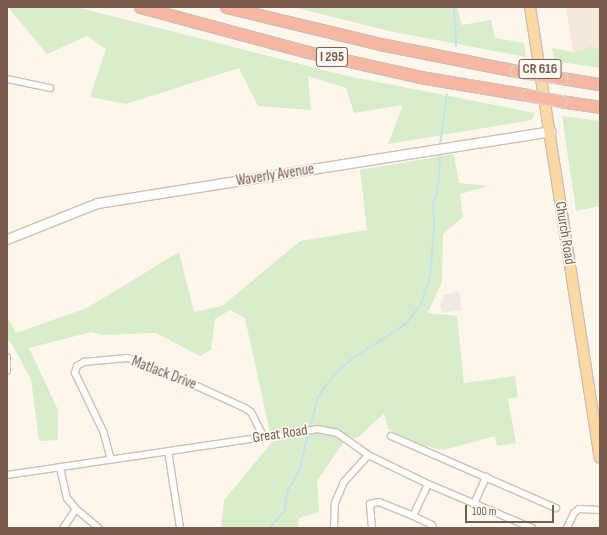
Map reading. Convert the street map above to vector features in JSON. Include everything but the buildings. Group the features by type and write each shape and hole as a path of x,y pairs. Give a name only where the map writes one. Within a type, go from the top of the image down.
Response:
{"highway":[{"name":"I 295","path":"140,7 343,60 600,108"},
{"name":"I 295","path":"226,7 380,44 516,71 600,84"}],"main road":[{"name":"Church Road","path":"530,7 600,458"}],"street":[{"path":"7,79 50,88"},
{"name":"Waverly Avenue","path":"7,239 97,203 550,131"},
{"path":"7,357 7,371"},
{"name":"Matlack Drive","path":"111,460 104,433 75,373 77,366 84,362 128,358 199,386 246,408 251,412 263,436"},
{"name":"Great Road","path":"7,475 308,429 330,431 368,455 428,484 529,527"},
{"path":"391,436 556,508"},
{"path":"168,451 180,528"},
{"path":"334,528 335,503 344,482 368,455"},
{"path":"60,468 67,498 76,509 99,528"},
{"path":"474,504 486,477"},
{"path":"413,516 428,484"},
{"path":"372,528 370,504 379,502 432,525 433,528"},
{"path":"63,528 76,509"},
{"path":"567,528 574,513 579,509 600,510"}],"shaded area":[{"path":"566,7 600,7 600,49 592,46 573,52"},
{"path":"459,291 462,310 442,313 440,305 444,300 443,295"}],"green space":[{"path":"8,7 76,7 347,76 535,113 532,120 388,144 403,105 354,113 346,88 308,76 311,110 258,106 239,68 126,104 90,97 106,49 87,36 47,54"},
{"path":"293,7 457,7 462,25 491,20 495,38 524,43 526,57 389,31"},
{"path":"592,46 600,49 600,68 554,61 552,48 573,52"},
{"path":"562,116 600,121 600,206 576,211"},
{"path":"454,154 459,183 489,186 460,194 463,217 443,234 442,281 428,313 457,316 464,383 515,376 518,397 508,399 516,443 497,446 495,436 444,450 421,445 388,429 384,413 360,436 343,443 317,481 319,512 299,518 298,528 221,528 224,500 272,442 245,318 230,310 215,319 211,350 200,356 156,333 102,335 91,332 29,348 58,410 58,440 39,441 31,379 12,344 7,340 7,316 16,333 87,308 179,252 194,312 222,306 300,241 367,230 360,170"}],"waterway":[{"path":"454,7 456,46"},
{"path":"440,145 447,94"},
{"path":"311,423 318,397 334,375 352,359 407,323 421,304 430,277 434,228 433,205 438,187 440,156"},
{"path":"269,528 284,512 288,490 299,471 308,436"}]}
